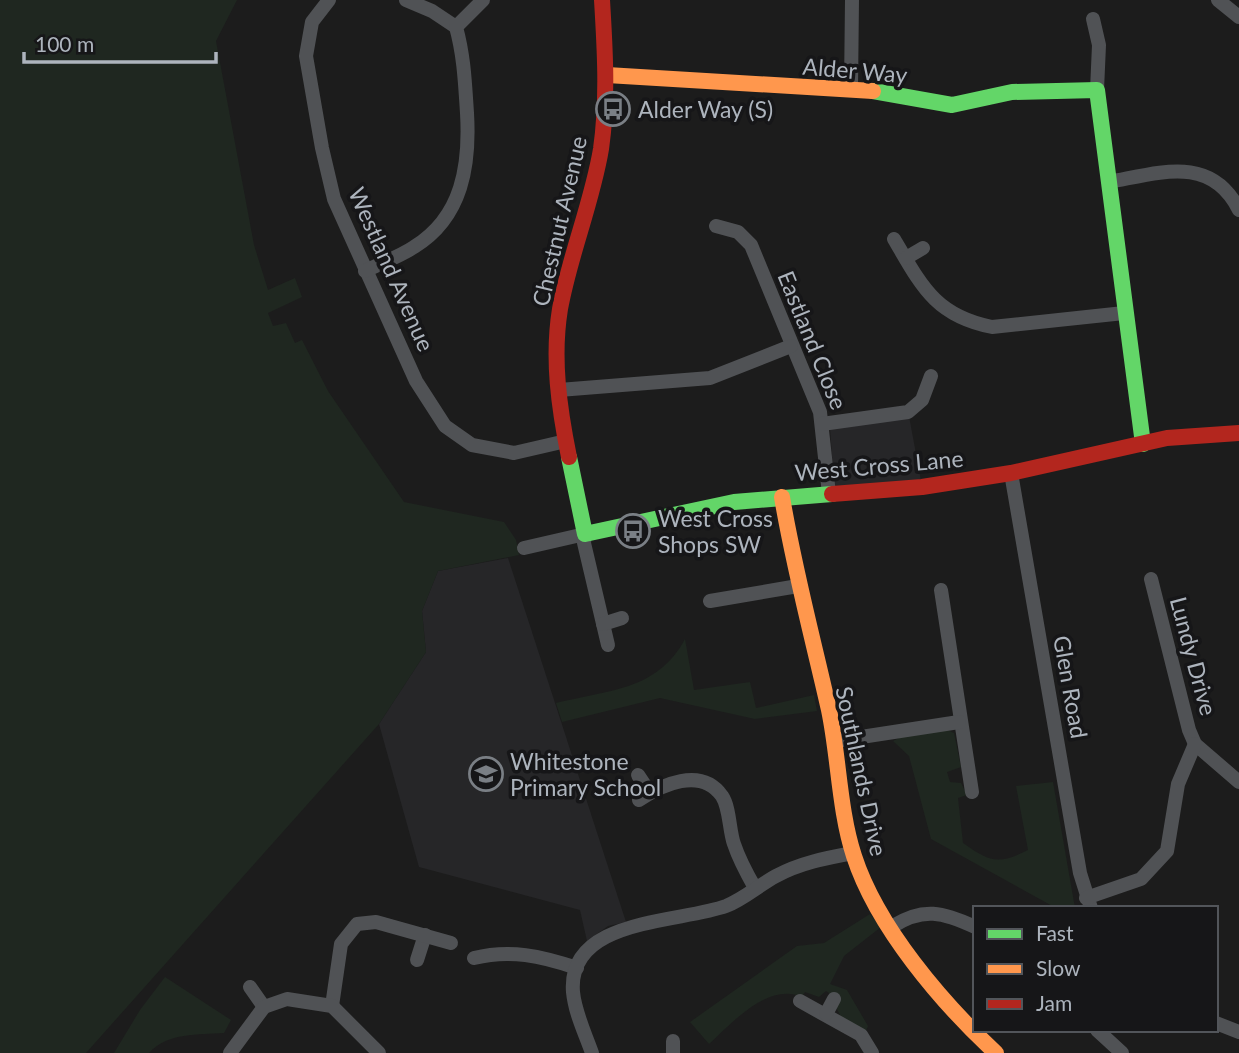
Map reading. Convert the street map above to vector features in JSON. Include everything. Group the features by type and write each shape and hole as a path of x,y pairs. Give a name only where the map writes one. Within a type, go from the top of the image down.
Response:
{"street":[{"name":"Westland Avenue","path":"328,0 312,22 307,39 308,80 334,200 416,381 445,426 472,445 492,451 514,453 566,441"},
{"path":"365,271 416,246 436,228 461,187 468,165 463,51 456,27 432,11 406,0"},
{"path":"456,27 483,0"},
{"name":"Chestnut Avenue","path":"585,534 566,441 556,355 571,257 597,170 605,118 607,75 602,0"},
{"path":"851,89 852,0"},
{"path":"1217,0 1239,17"},
{"path":"1093,19 1099,45 1097,90 1143,444"},
{"name":"Alder Way","path":"607,75 851,89 953,105 1012,92 1097,90"},
{"path":"1109,182 1168,172 1194,172 1213,178 1230,192 1239,210"},
{"name":"Eastland Close","path":"716,226 738,232 751,245 822,424 829,494"},
{"path":"894,239 914,274 940,307 971,323 1002,326 1124,313"},
{"path":"906,258 923,248"},
{"path":"559,390 710,378 791,346"},
{"path":"822,424 908,412 922,400 931,376"},
{"name":"West Cross Lane","path":"524,548 699,509 782,497 922,487 1011,473 1188,436 1239,433"},
{"name":"Glen Road","path":"1011,473 1088,903"},
{"name":"Southlands Drive","path":"782,497 798,586 835,741 853,852 869,889 933,985 973,1028"},
{"path":"585,534 584,543 608,645"},
{"name":"Lundy Drive","path":"1151,579 1182,711 1195,744 1239,782"},
{"path":"710,601 798,586"},
{"path":"941,590 959,722 972,792"},
{"path":"603,624 622,618"},
{"path":"835,741 959,722"},
{"name":"Lundy Drive","path":"1088,903 1141,879 1167,850 1178,784 1195,744"},
{"path":"638,775 645,797 665,785 683,780 716,791 724,802 734,845 755,888"},
{"path":"592,1053 573,992 577,968 592,946 613,932 726,906 799,865 853,852"},
{"path":"893,926 910,916 932,911 973,926"},
{"path":"332,1006 341,944 352,927 370,921 451,943"},
{"path":"417,960 425,936"},
{"path":"474,958 506,952 543,957 577,968"},
{"path":"250,987 264,1007"},
{"path":"230,1053 264,1007 286,999 332,1006 379,1053"},
{"path":"825,1014 834,999"},
{"path":"800,1001 861,1035 872,1053"},
{"path":"1218,1024 1239,1032"},
{"name":"Southlands Drive","path":"977,1032 996,1053"},
{"path":"1099,1032 1122,1053"}],"shaded area":[{"path":"0,0 237,0 216,41 254,245 268,290 295,278 302,297 268,313 273,326 286,323 295,343 302,340 328,391 404,502 504,522 516,540 519,555 438,571 422,611 426,652 379,724 86,1053 0,1053"},
{"path":"909,416 921,481 834,486 830,428"},
{"name":"Whitestone Primary School","path":"508,558 626,922 608,926 587,941 580,910 419,867 379,724 426,652 422,611 438,571"},
{"path":"685,639 694,690 750,682 756,708 814,695 817,711 755,719 660,698 562,722 556,703 612,691 646,679 674,656"},
{"path":"943,728 954,733 961,767 947,772 950,782 961,783 967,795 958,798 963,843 988,858 1009,858 1028,850 1016,786 1053,782 1075,906 1052,906 931,839 909,756 893,741 905,735"},
{"path":"870,914 881,927 844,956 830,984 847,990 868,1026 865,1033 841,1017 836,1007 839,1000 826,991 819,997 805,992 802,997 776,995 764,1000 751,1007 709,1044 690,1022 797,946 824,943"},
{"path":"165,977 231,1020 224,1033 174,1038 149,1053 114,1053 140,1010"}],"traffic: fast":[{"path":"873,91 952,105 1012,92 1097,90 1143,444"},
{"path":"569,457 585,534 734,502 832,494"}],"traffic: slow":[{"path":"607,75 873,91"},
{"path":"782,497 829,710 845,821 854,856 864,883 895,936 933,987 973,1031"},
{"path":"974,1032 996,1053"}],"traffic: jam":[{"path":"569,457 558,383 558,327 569,268 601,149 605,93 602,0"},
{"path":"832,494 922,487 1011,473 1167,438 1239,433"}],"place":[{"name":"Alder Way (S)","path":"613,109"},
{"name":"West Cross Shops SW","path":"633,531"},
{"name":"Whitestone Primary School","path":"486,774"}]}
